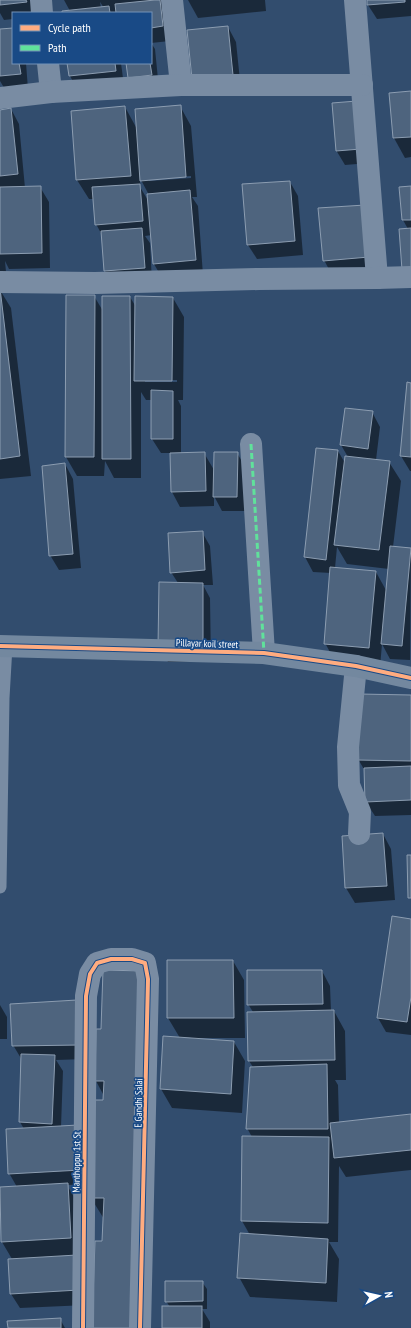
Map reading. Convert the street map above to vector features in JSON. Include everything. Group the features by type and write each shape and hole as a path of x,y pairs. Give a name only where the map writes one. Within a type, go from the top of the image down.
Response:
{"street":[{"path":"41,0 42,12"},
{"path":"172,0 181,84"},
{"path":"355,0 377,278"},
{"path":"48,64 51,92"},
{"path":"0,98 51,92 181,84 362,85"},
{"path":"0,282 95,283 411,277"},
{"path":"251,444 264,653"},
{"name":"Pillayar koil street","path":"3,646 264,653 356,666 411,678"},
{"path":"356,666 348,747 349,785 360,812 359,834"},
{"name":"E Gandhi Salai","path":"86,996 90,974 97,963 111,958 132,959 145,963 148,979 140,1328"},
{"name":"Manthoppu 1st St","path":"82,1328 86,996"}],"lane":[{"path":"0,887 3,646"}],"building":[{"path":"0,0 26,0 27,2 0,5"},
{"path":"160,0 163,26 152,28 152,12 116,12 115,4"},
{"path":"367,0 405,0 405,2 367,5"},
{"path":"109,6 110,12 62,12"},
{"path":"228,26 233,75 192,79 187,30"},
{"path":"12,28 12,64 19,64 21,74 0,76 0,29"},
{"path":"67,64 115,64 116,71 69,76"},
{"path":"126,64 150,64 152,75 128,78"},
{"path":"411,91 411,137 393,138 389,93"},
{"path":"357,101 361,149 336,151 332,103"},
{"path":"181,105 186,177 140,181 135,109"},
{"path":"125,106 131,176 76,180 71,111"},
{"path":"11,108 18,174 0,176 0,110"},
{"path":"290,181 295,241 247,245 242,184"},
{"path":"140,184 143,221 95,225 92,187"},
{"path":"41,186 42,253 0,254 0,187"},
{"path":"411,186 411,220 402,220 399,187"},
{"path":"190,190 196,260 153,264 147,194"},
{"path":"365,205 369,257 323,261 318,208"},
{"path":"142,228 145,268 104,271 101,231"},
{"path":"411,228 411,269 402,270 399,229"},
{"path":"0,288 20,456 0,459"},
{"path":"66,295 95,295 94,457 65,457"},
{"path":"102,296 130,296 131,459 102,459"},
{"path":"135,296 173,297 172,381 134,381"},
{"path":"407,382 411,383 411,457 400,456"},
{"path":"151,390 173,391 173,439 151,439"},
{"path":"345,408 373,411 368,449 340,445"},
{"path":"316,448 338,450 326,560 304,557"},
{"path":"205,452 206,491 171,492 170,453"},
{"path":"214,452 238,452 237,497 213,497"},
{"path":"345,456 390,461 379,550 334,545"},
{"path":"65,463 73,554 49,556 42,466"},
{"path":"203,531 205,570 170,573 168,533"},
{"path":"390,546 411,548 402,646 381,644"},
{"path":"330,567 376,571 369,648 324,644"},
{"path":"159,582 203,583 203,648 158,647"},
{"path":"359,694 411,695 411,761 357,760"},
{"path":"411,766 411,800 365,802 364,768"},
{"path":"383,833 387,886 345,888 342,836"},
{"path":"407,855 411,855 411,898 408,898"},
{"path":"392,916 411,919 411,997 407,1022 377,1018"},
{"path":"167,960 233,960 234,1018 167,1018"},
{"path":"103,970 143,971 133,1328 92,1328 95,1241 102,1241 104,1198 90,1198 93,1100 103,1100 104,1081 95,1081 96,1029 101,1029"},
{"path":"247,970 322,970 323,1004 247,1005"},
{"path":"77,1000 80,1045 12,1046 10,1004"},
{"path":"334,1010 335,1060 248,1061 247,1012"},
{"path":"163,1036 234,1041 231,1094 160,1089"},
{"path":"21,1054 55,1055 52,1124 19,1122"},
{"path":"327,1064 328,1129 246,1129 250,1067"},
{"path":"411,1114 411,1150 334,1158 330,1123"},
{"path":"78,1125 81,1170 8,1174 6,1129"},
{"path":"242,1136 329,1137 328,1223 241,1221"},
{"path":"68,1183 71,1238 1,1242 0,1187"},
{"path":"240,1233 328,1239 326,1283 237,1278"},
{"path":"77,1255 79,1290 10,1294 8,1259"},
{"path":"165,1281 203,1281 203,1301 165,1302"},
{"path":"162,1306 202,1306 202,1328 162,1328"},
{"path":"61,1318 61,1328 8,1328 7,1321"}],"marked path":[{"path":"251,444 264,653"}],"cycle path":[{"path":"0,646 264,653 356,666 411,678"},
{"path":"83,1328 86,996 90,974 97,963 111,959 132,959 145,963 148,979 140,1328"}]}
